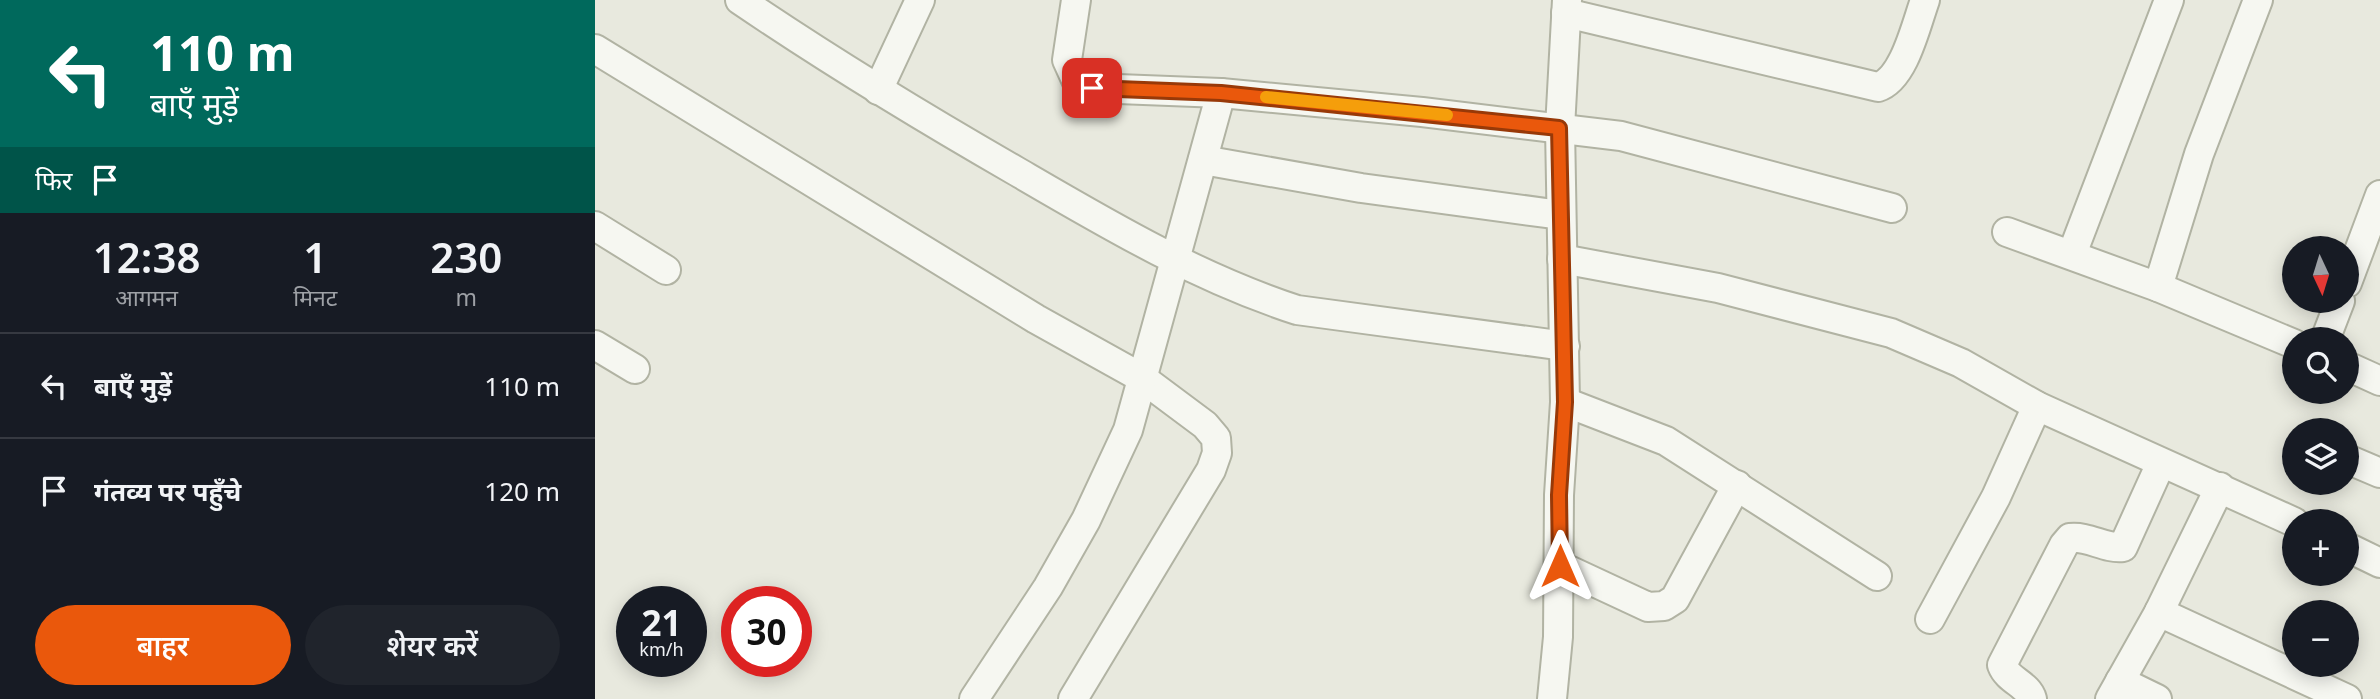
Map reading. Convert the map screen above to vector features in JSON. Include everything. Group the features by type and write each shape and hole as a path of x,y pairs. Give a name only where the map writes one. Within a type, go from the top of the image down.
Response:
{"street":[{"path":"877,90 920,0"},
{"path":"1076,0 1067,60 1077,82 1092,88 1221,93 1621,136 1892,208"},
{"path":"1552,699 1560,566 1559,495 1565,402 1559,128 1566,7 1878,87 1888,84 1898,73 1925,0"},
{"path":"2072,254 2169,0"},
{"path":"2158,287 2199,154 2257,0"},
{"path":"749,3 877,90 1173,261 1297,310 1565,346"},
{"path":"595,49 1035,319 1142,378 1205,425 1216,439 1217,453 1211,470 1073,699"},
{"path":"974,699 1048,587 1086,520 1128,430 1221,93"},
{"path":"1203,160 1361,188 1561,215"},
{"path":"2359,251 2380,195"},
{"path":"595,226 666,270"},
{"path":"2007,232 2158,287 2282,339"},
{"path":"1562,259 1707,286 1891,333 1961,363 2037,406 2282,516"},
{"path":"595,345 635,369"},
{"path":"2359,371 2380,380"},
{"path":"1565,402 1665,441 1877,576"},
{"path":"1930,619 1996,497 2037,406"},
{"path":"2032,699 2030,692 2005,673 2002,665 2064,545 2070,538 2080,537 2116,548 2123,547 2161,463"},
{"path":"2359,464 2380,473"},
{"path":"1560,566 1648,607 1664,606 1675,599 1737,485"},
{"path":"2157,699 2115,690 2159,612 2220,487"},
{"path":"2359,553 2380,563"},
{"path":"2159,612 2347,699"}],"slow traffic":[{"path":"1266,97 1447,115"}],"route":[{"path":"1092,88 1221,93 1559,128 1565,346 1565,402 1559,495 1560,566"}]}
